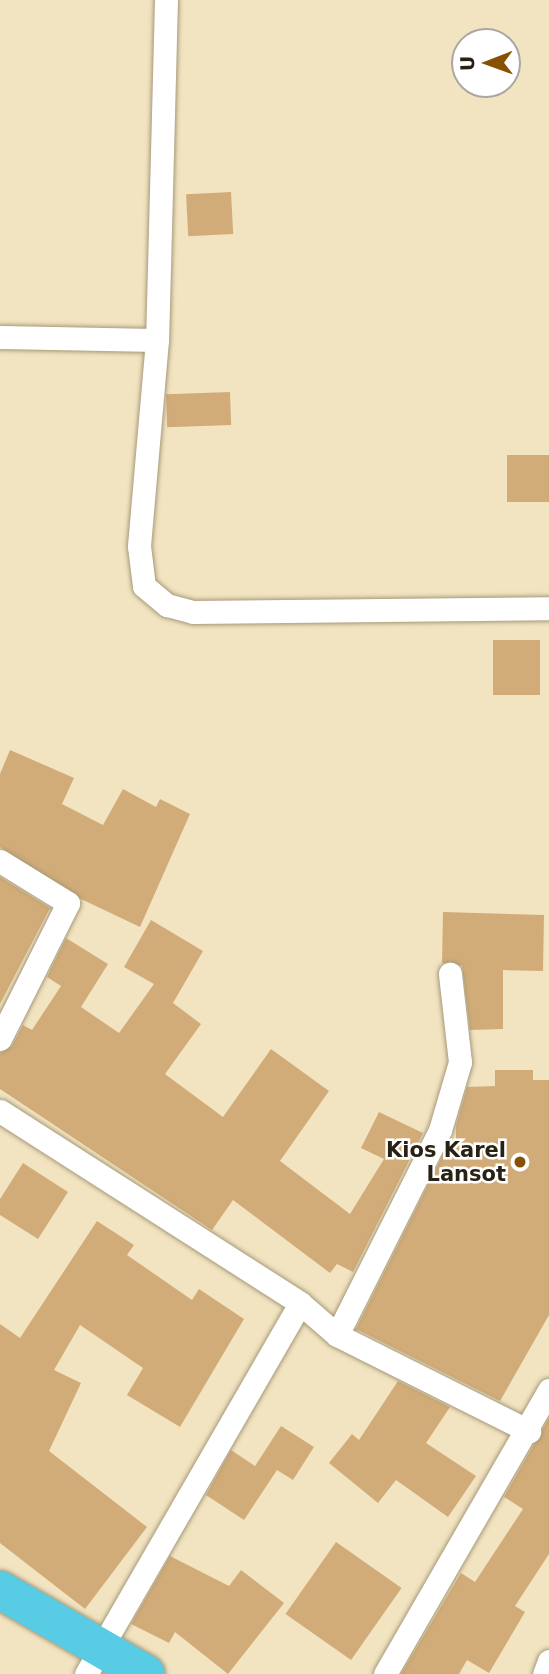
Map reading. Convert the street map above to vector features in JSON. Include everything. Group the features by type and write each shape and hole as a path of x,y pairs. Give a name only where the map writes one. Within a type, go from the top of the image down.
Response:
{"highway":[{"path":"0,1590 93,1661 146,1674"}],"street":[{"path":"166,0 157,340 139,546 139,568 151,597 193,612 549,608"},
{"path":"0,337 157,340"},
{"path":"0,861 68,903 0,1039"},
{"path":"337,1335 440,1130 460,1062 450,974"},
{"path":"0,1111 300,1303 337,1335 529,1431"},
{"path":"93,1661 300,1303"},
{"path":"385,1674 529,1431 549,1390"},
{"path":"544,1674 549,1661"}],"building":[{"path":"231,192 233,234 188,236 186,194"},
{"path":"230,392 231,425 167,427 166,394"},
{"path":"507,455 549,455 549,502 507,502"},
{"path":"493,640 540,640 540,695 493,695"},
{"path":"10,750 74,778 62,804 103,825 123,789 156,807 160,799 190,814 140,927 81,899 0,847 0,774"},
{"path":"0,877 50,908 0,1004"},
{"path":"443,912 544,915 543,971 503,970 503,1029 470,1030 462,966 442,963"},
{"path":"151,920 203,951 173,1003 201,1024 165,1074 223,1117 271,1049 329,1091 280,1161 350,1214 384,1159 361,1148 379,1112 423,1133 353,1272 337,1264 330,1273 233,1200 212,1230 0,1089 0,1053 12,1046 23,1025 32,1030 61,986 47,977 66,938 108,964 81,1007 119,1033 154,984 124,967"},
{"path":"495,1070 533,1070 533,1080 549,1080 549,1315 500,1401 356,1329 448,1145 456,1149 456,1126 467,1087 495,1086"},
{"path":"23,1163 68,1192 38,1239 0,1215 0,1199"},
{"path":"97,1221 134,1245 127,1255 192,1300 199,1289 244,1319 180,1427 127,1395 143,1368 80,1325 54,1370 81,1383 49,1451 147,1527 85,1609 0,1543 0,1324 20,1338"},
{"path":"398,1381 450,1407 426,1443 476,1476 448,1517 396,1480 378,1503 329,1463 352,1434 359,1440"},
{"path":"549,1418 549,1554 515,1606 525,1612 489,1673 467,1660 459,1674 401,1674 461,1573 475,1582 523,1509 504,1497"},
{"path":"281,1426 314,1447 293,1480 277,1470 244,1520 206,1495 231,1450 255,1466"},
{"path":"336,1542 402,1588 351,1660 286,1614"},
{"path":"170,1556 229,1586 241,1570 284,1603 228,1674 175,1632 169,1643 131,1624"}],"place":[{"name":"Kios Karel Lansot","path":"520,1162"}]}
